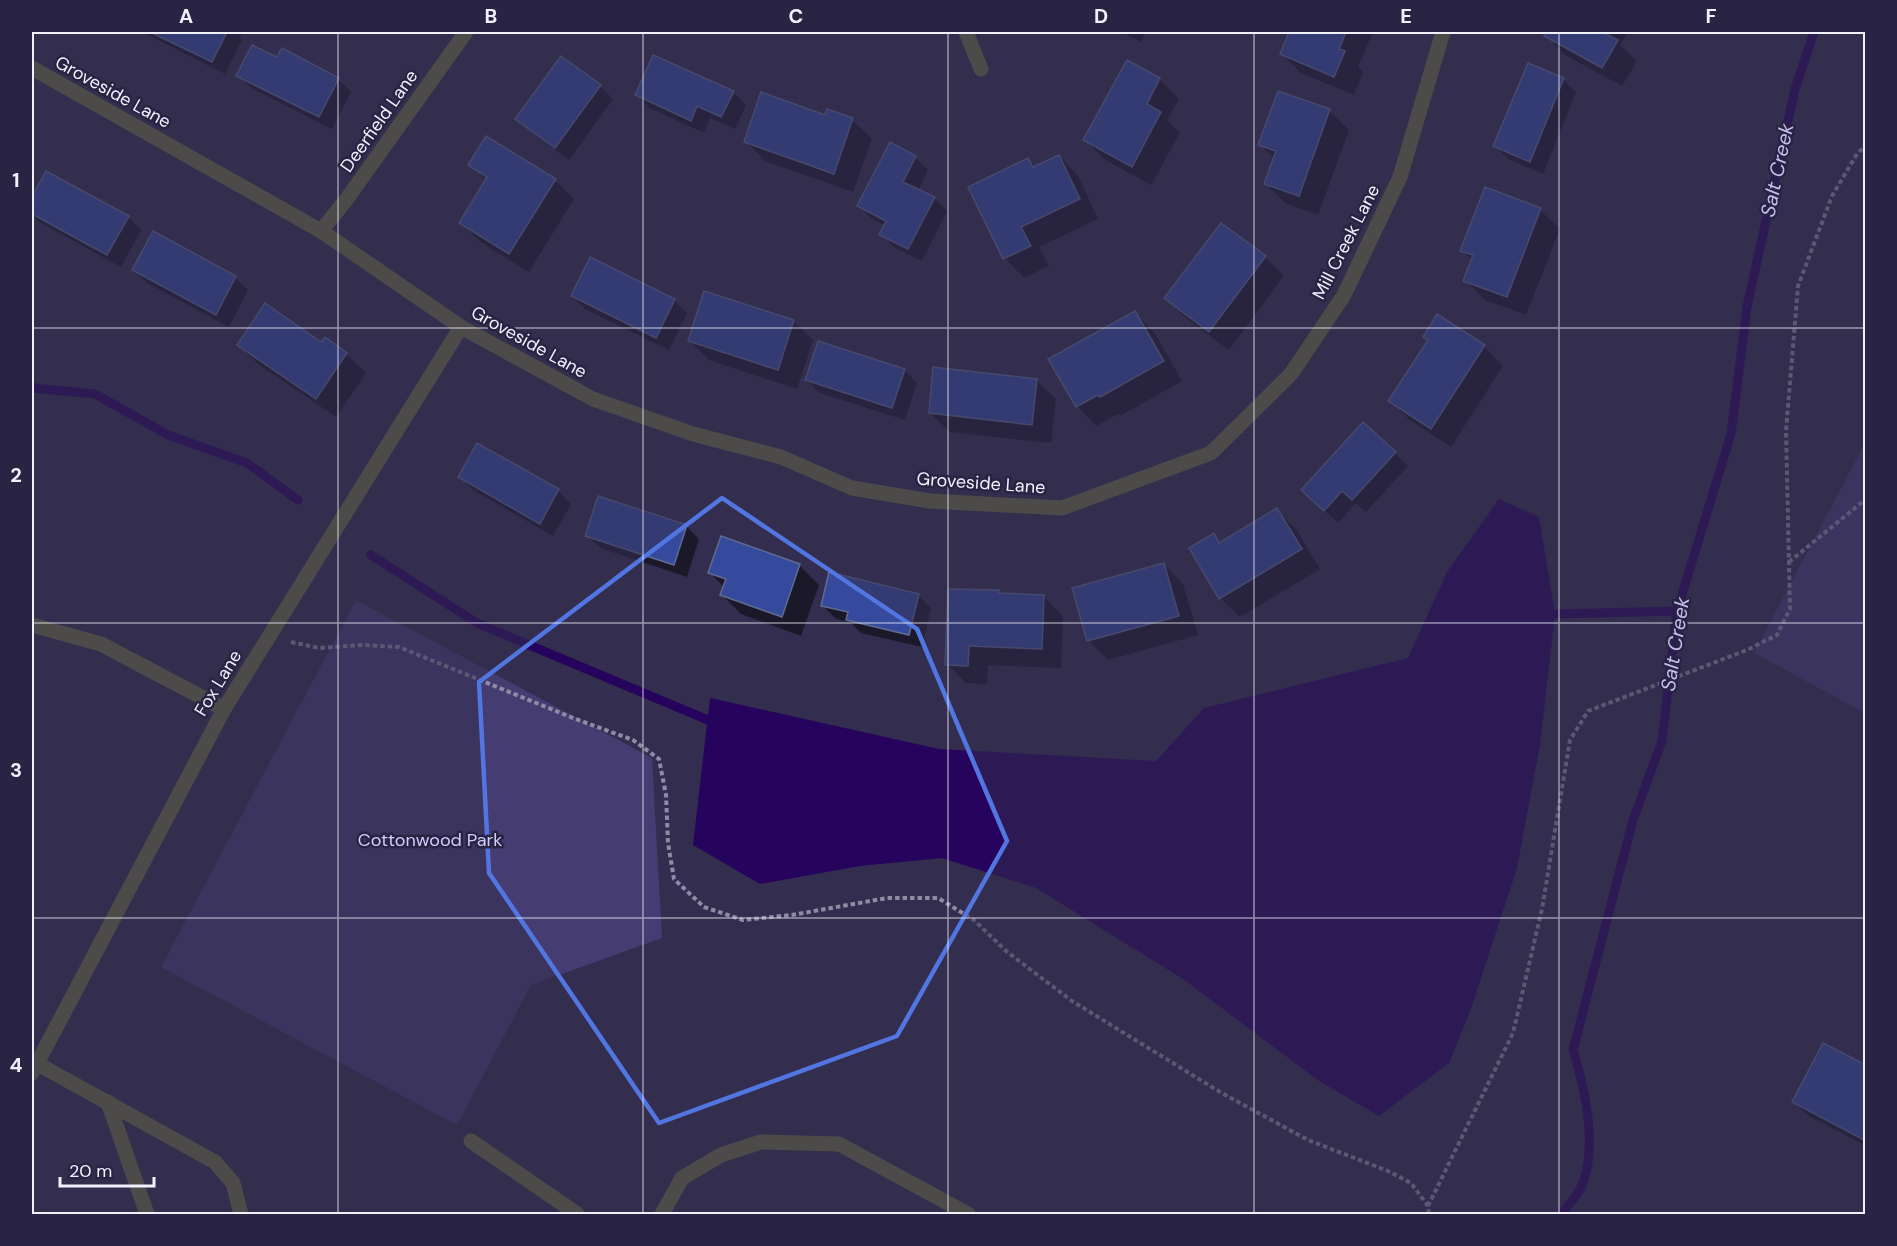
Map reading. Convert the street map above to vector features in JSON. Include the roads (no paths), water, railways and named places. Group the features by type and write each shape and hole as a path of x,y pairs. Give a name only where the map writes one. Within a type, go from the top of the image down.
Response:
{"street":[{"name":"Deerfield Lane","path":"321,231 346,200 466,32"},
{"path":"966,32 981,69"},
{"name":"Mill Creek Lane","path":"1062,508 1211,453 1291,374 1344,295 1400,177 1443,32"},
{"name":"Groveside Lane","path":"32,68 321,231 461,327 593,399 693,434 781,457 852,488 930,501 1062,508"},
{"name":"Fox Lane","path":"34,1068 224,709 461,327"},
{"path":"32,625 101,644 224,709"},
{"path":"34,1068 108,1102 215,1162 233,1183 241,1215"},
{"path":"108,1102 147,1215"},
{"path":"471,1141 577,1215"},
{"path":"662,1215 682,1178 721,1155 761,1142 839,1144 968,1215"}],"waterway":[{"name":"Salt Creek","path":"1562,1214 1583,1183 1589,1151 1588,1116 1573,1050 1633,820 1662,741 1677,611 1731,434 1747,307 1795,89 1814,32"},
{"path":"32,386 95,394 168,435 247,463 298,500"},
{"path":"371,555 477,623 708,720"},
{"path":"1555,614 1677,611"}],"park label":[{"name":"Cottonwood Park","path":"430,840"}]}
